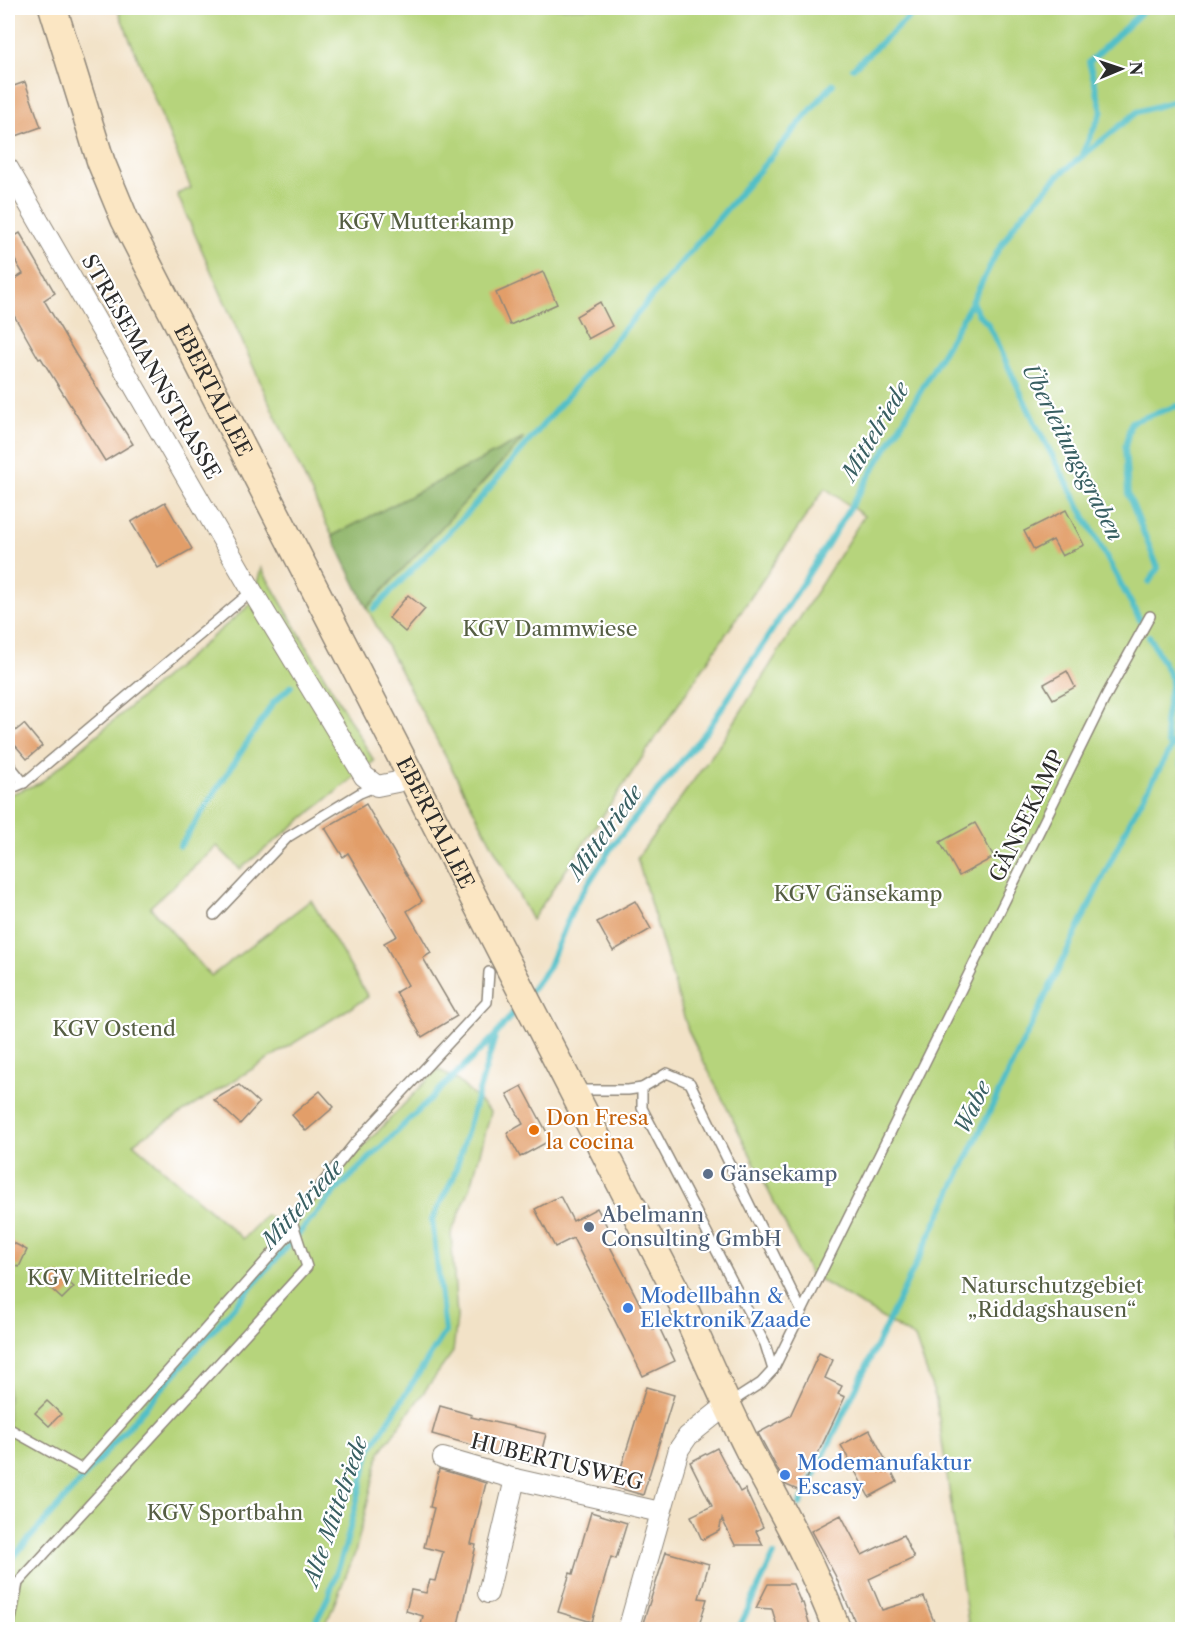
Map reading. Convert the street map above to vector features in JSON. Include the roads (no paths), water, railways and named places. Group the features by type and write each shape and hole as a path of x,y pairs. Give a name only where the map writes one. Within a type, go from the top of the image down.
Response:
{"main road":[{"name":"EBERTALLEE","path":"52,8 101,162 125,220 681,1301 749,1450 825,1596 837,1629"}],"street":[{"name":"STRESEMANNSTRASSE","path":"8,168 252,591 364,776 377,786"},
{"path":"377,786 397,782 410,772"},
{"path":"627,1629 679,1449 688,1436 728,1404"},
{"name":"HUBERTUSWEG","path":"443,1458 515,1479 660,1512"},
{"path":"488,1593 515,1479"}],"lane":[{"path":"8,790 24,783 252,591"},
{"name":"GÄNSEKAMP","path":"728,1404 761,1383 773,1370 1107,694 1150,616"},
{"path":"8,763 24,783"},
{"path":"214,915 288,837 360,793 377,786"},
{"path":"9,1629 18,1583 307,1267 292,1221 355,1143 487,1002 489,972"},
{"path":"573,1090 642,1088 667,1072 690,1083 801,1310"},
{"path":"642,1088 642,1108 765,1344 773,1370"},
{"path":"8,1428 81,1469 294,1229"}],"waterway":[{"path":"853,68 919,8"},
{"path":"1083,152 1102,111 1089,62 1146,8"},
{"path":"374,609 473,507 833,84"},
{"name":"Mittelriede","path":"530,992 548,968 574,906 613,845 709,728 827,545 905,418 972,302 997,252 1017,221 1059,175 1137,112 1182,99"},
{"name":"Überleitungsgraben","path":"972,302 978,314 988,324 1037,427 1140,620"},
{"path":"1149,582 1158,568 1128,494 1125,447 1131,422 1177,406 1182,408"},
{"name":"Überleitungsgraben","path":"1149,636 1182,698"},
{"path":"1168,744 1165,723 1172,679"},
{"path":"180,846 273,703 291,686"},
{"name":"Wabe","path":"800,1504 1132,817 1182,729"},
{"name":"Mittelriede","path":"8,1563 337,1190 495,1036 520,1004"},
{"name":"Alte Mittelriede","path":"312,1630 328,1597 344,1551 370,1450 445,1332 432,1219 453,1179 495,1037"},
{"name":"Wabe","path":"738,1630 774,1555"}],"place":[{"name":"Don Fresa la cocina","path":"534,1130"},
{"name":"Gänsekamp","path":"708,1174"},
{"name":"Abelmann Consulting GmbH","path":"589,1227"},
{"name":"Modellbahn & Elektronik Zaade","path":"628,1308"},
{"name":"Modemanufaktur Escasy","path":"785,1475"}],"park label":[{"name":"KGV Mutterkamp","path":"426,222"},
{"name":"KGV Dammwiese","path":"550,629"},
{"name":"KGV Gänsekamp","path":"858,894"},
{"name":"KGV Ostend","path":"114,1029"},
{"name":"KGV Mittelriede","path":"109,1278"},
{"name":"Naturschutzgebiet „Riddagshausen“","path":"1052,1298"},
{"name":"KGV Sportbahn","path":"225,1513"}]}
